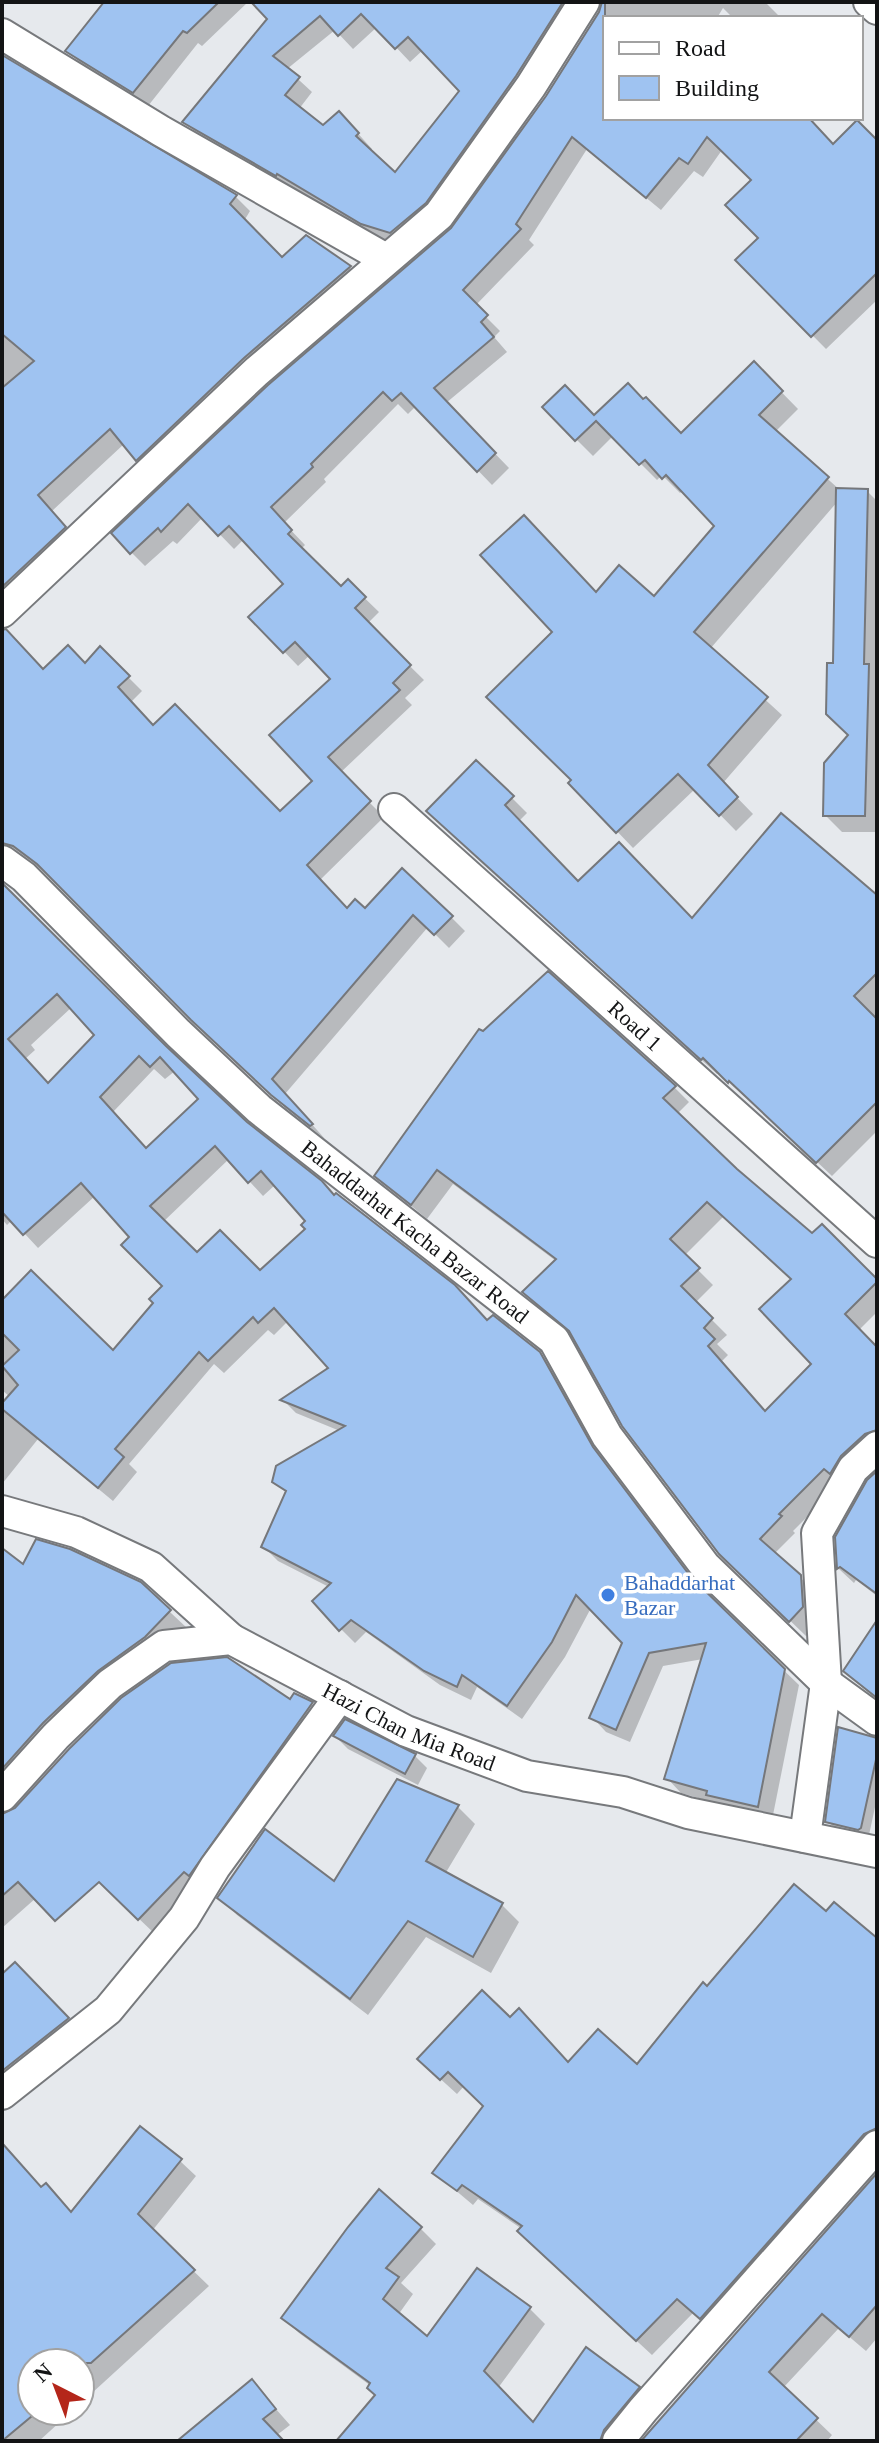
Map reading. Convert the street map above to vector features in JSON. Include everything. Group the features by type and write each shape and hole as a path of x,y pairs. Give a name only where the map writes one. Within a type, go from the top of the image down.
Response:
{"street":[{"path":"2,612 256,372 439,215 531,86 584,2"},
{"path":"869,2 877,9"},
{"path":"2,34 161,131 386,259"},
{"name":"Road 1","path":"394,809 877,1242"},
{"name":"Bahaddarhat Kacha Bazar Road","path":"2,861 24,877 178,1033 259,1109 554,1340 607,1436 705,1566 826,1683 877,1720"},
{"path":"805,1837 826,1683 817,1533 853,1469 877,1447"},
{"name":"Hazi Chan Mia Road","path":"2,1511 76,1532 151,1567 231,1639 406,1731 527,1776 623,1792 688,1813 877,1852"},
{"path":"2,1796 56,1736 110,1684 164,1646 231,1639"},
{"path":"2,2094 108,2010 184,1918 215,1867 340,1696"},
{"path":"618,2441 877,2146"}],"building":[{"path":"104,2 219,2 187,33 183,31 133,93 65,51"},
{"path":"251,2 563,2 516,76 426,203 390,233 361,224 182,122 267,19","holes":["361,14 395,49 408,37 459,91 395,172 356,136 359,133 339,111 323,125 285,95 300,77 273,56 320,16 338,36"]},
{"path":"602,2 605,2 603,120 811,120 833,144 857,120 877,140 877,273 811,337 735,260 758,238 725,205 751,180 707,137 688,164 679,158 646,198 572,137 516,224 521,229 463,290 488,315 481,322 494,337 434,388 496,453 477,472 401,393 392,401 383,392 271,507 292,530 288,534 341,586 348,579 366,597 355,608 411,665 393,683 400,690 328,757 371,801 307,865 347,908 355,899 365,908 402,868 453,916 434,935 413,915 272,1079 313,1124 310,1126 271,1095 191,1020 37,864 13,846 2,843 2,630 6,629 43,669 68,645 85,663 100,646 130,676 118,687 153,725 175,704 280,811 312,781 269,735 330,679 295,642 283,653 248,617 283,584 229,526 218,536 188,504 161,532 158,528 130,554 111,533 268,385 451,228 546,96 599,12"},
{"path":"2,55 237,195 230,204 282,257 306,235 351,266 244,358 136,461 110,429 38,495 66,527 2,587 2,388 34,361 2,334"},
{"path":"754,361 783,391 759,415 829,477 694,632 768,697 708,765 738,797 719,816 678,774 616,833 568,783 571,780 486,697 552,632 480,555 524,515 596,592 619,565 654,596 714,526 666,475 662,479 645,460 639,465 596,421 575,441 542,407 565,385 594,415 628,383 681,433"},
{"path":"836,488 868,489 864,664 869,664 865,816 823,816 824,763 848,735 826,714 827,663 833,663"},
{"path":"476,760 514,796 505,805 578,881 619,842 692,918 781,813 877,895 877,973 854,996 877,1019 877,1102 816,1163 729,1081 703,1058 701,1060 426,811"},
{"path":"2,883 247,1122 322,1181 334,1195 336,1193 455,1285 487,1320 493,1315 540,1352 593,1447 691,1577 785,1669 758,1807 706,1795 707,1791 664,1779 706,1643 649,1653 616,1730 589,1718 622,1643 576,1595 552,1642 507,1706 462,1675 457,1687 424,1671 351,1620 339,1631 312,1601 331,1583 261,1547 286,1491 272,1482 276,1466 345,1426 280,1400 328,1368 274,1308 258,1323 253,1317 208,1361 199,1352 115,1449 124,1457 98,1488 2,1409 2,1403 18,1385 2,1366 19,1350 2,1333 2,1300 31,1270 113,1350 153,1303 149,1299 162,1286 121,1245 129,1237 81,1183 23,1235 2,1212","holes":["57,994 94,1035 48,1083 8,1039","139,1056 150,1067 160,1057 198,1099 146,1148 100,1097","215,1146 248,1183 261,1171 305,1221 301,1225 305,1229 260,1270 220,1230 197,1252 150,1206"]},
{"path":"548,971 676,1086 663,1098 737,1169 812,1233 822,1224 877,1279 845,1314 877,1347 877,1430 865,1434 841,1456 830,1474 824,1469 779,1514 782,1516 760,1539 801,1575 803,1607 789,1622 719,1554 622,1426 569,1331 522,1292 556,1259 437,1170 411,1205 374,1176 479,1029 483,1031","holes":["707,1202 791,1279 759,1309 811,1364 765,1411 708,1346 715,1339 704,1328 713,1318 681,1286 700,1268 670,1239"]},
{"path":"877,1471 877,1594 840,1567 837,1569 835,1537 867,1480"},
{"path":"36,1539 70,1549 141,1582 171,1610 145,1637 98,1671 43,1723 2,1769 2,1548 23,1564"},
{"path":"877,1620 877,1698 843,1671"},
{"path":"227,1657 290,1699 294,1693 313,1702 189,1876 184,1872 138,1920 99,1882 55,1921 18,1882 2,1896 2,1814 15,1808 121,1698 171,1663"},
{"path":"345,1719 416,1754 405,1774 333,1736"},
{"path":"838,1727 877,1738 877,1755 861,1828 858,1830 825,1822"},
{"path":"397,1779 459,1805 426,1861 503,1903 473,1957 408,1921 350,1999 217,1898 265,1829 334,1881"},
{"path":"794,1884 826,1911 834,1902 877,1938 877,2128 864,2134 700,2319 677,2299 636,2341 517,2231 522,2226 462,2185 457,2191 432,2173 483,2106 448,2072 440,2080 417,2059 482,1990 510,2017 519,2008 568,2062 598,2029 637,2064 703,1982 707,1986"},
{"path":"15,1962 69,2018 2,2071 2,1974"},
{"path":"140,2126 182,2159 138,2214 195,2270 96,2359 96,2347 16,2347 16,2427 19,2427 2,2441 2,2143 41,2187 46,2183 71,2212"},
{"path":"877,2173 877,2305 849,2337 822,2314 769,2372 818,2418 796,2441 641,2441"},
{"path":"379,2189 422,2227 386,2268 399,2277 383,2299 427,2336 477,2268 531,2307 484,2371 533,2422 586,2347 640,2387 604,2430 600,2441 336,2441 375,2395 367,2388 370,2383 281,2318"},
{"path":"252,2379 276,2409 263,2419 284,2441 177,2441"}],"place":[{"name":"Bahaddarhat Bazar","path":"608,1595"}]}
